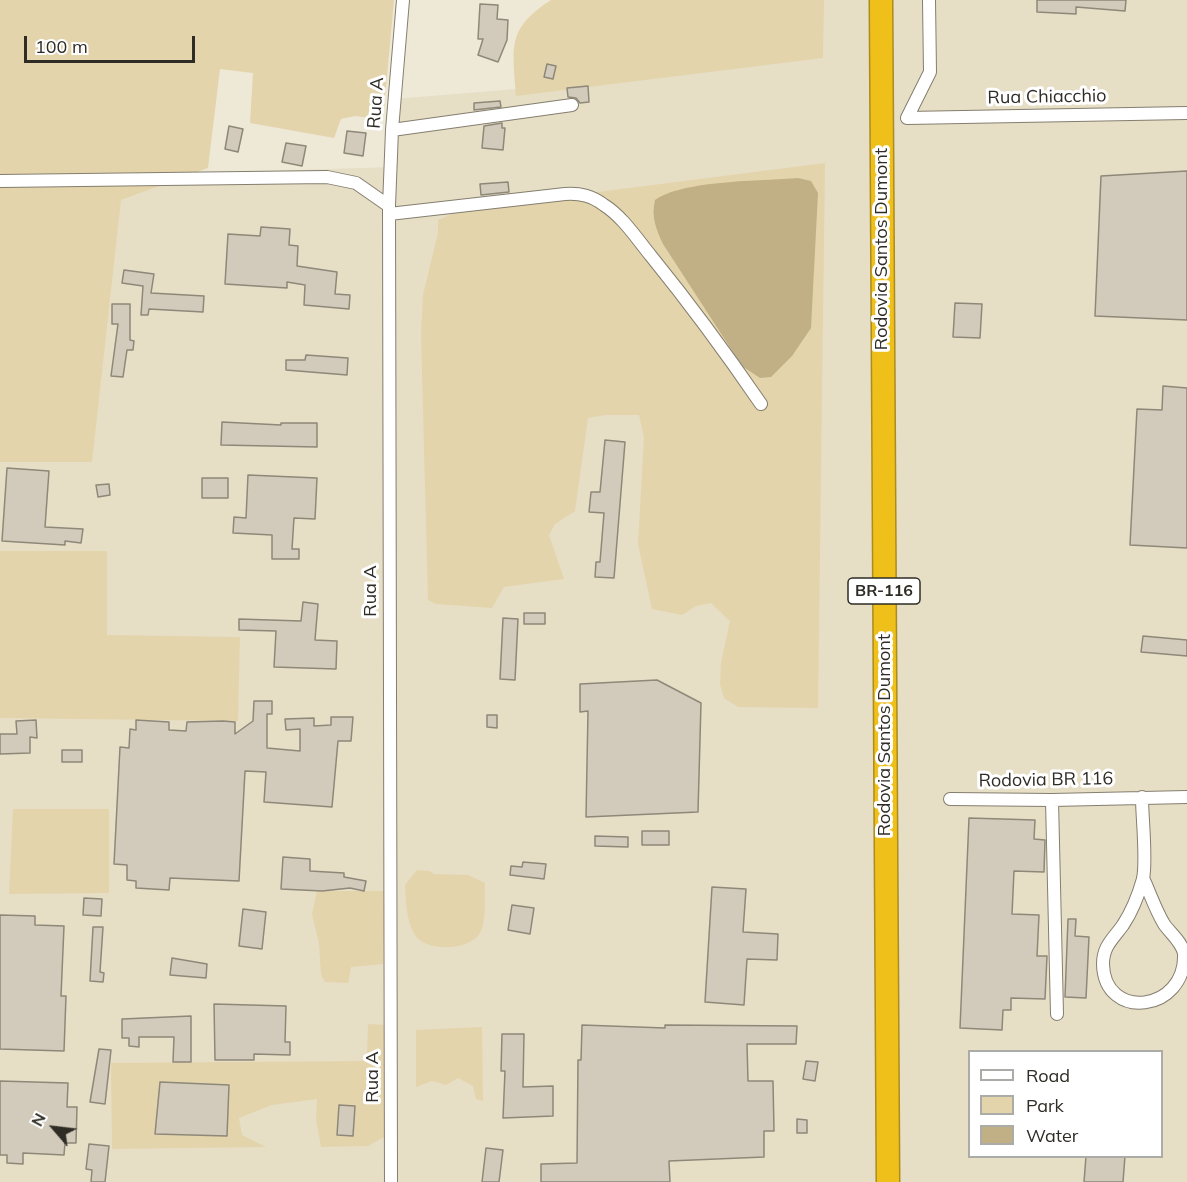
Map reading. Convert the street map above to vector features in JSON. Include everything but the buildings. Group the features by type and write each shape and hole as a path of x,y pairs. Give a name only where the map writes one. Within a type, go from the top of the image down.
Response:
{"highway":[{"name":"Rodovia Santos Dumont","path":"881,0 888,1182"}],"street":[{"name":"Rua A","path":"391,1182 389,210 392,130 403,0"},
{"name":"Rua Chiacchio","path":"929,0 930,72 907,118 1187,113"},
{"path":"392,130 572,105"},
{"path":"0,181 327,177 356,183 389,210 578,193 607,206 629,229 703,320 761,404"},
{"path":"1142,797 1143,878 1159,915 1180,944 1185,958 1185,973 1176,988 1165,998 1151,1004 1134,1002 1118,994 1108,982 1103,966 1107,945 1126,919 1143,878"},
{"name":"Rodovia BR 116","path":"950,799 1052,800 1187,797"},
{"path":"1052,800 1057,1014"}],"shaded area":[{"path":"630,0 1187,0 1187,1182 0,1182 0,180 390,167 394,99 626,80"}],"green space":[{"path":"0,0 394,0 383,120 355,116 341,119 334,138 250,123 253,73 220,69 208,168 121,200 92,462 0,462"},
{"path":"551,0 824,0 823,58 516,96 514,52 519,30 536,10"},
{"path":"825,163 818,708 738,707 724,698 720,684 721,663 730,621 711,603 696,606 682,615 652,609 638,544 644,438 639,415 605,415 588,418 575,511 555,524 549,535 564,579 504,587 492,608 436,604 428,600 421,334 423,295 438,233 438,220 455,213 504,204"},
{"path":"0,551 107,551 107,635 240,637 238,721 0,718"},
{"path":"13,809 109,809 109,893 9,894"},
{"path":"417,870 434,874 468,875 485,883 484,922 475,939 458,946 448,947 437,947 420,941 408,917 405,885"},
{"path":"317,891 385,891 383,964 351,967 348,983 325,982 321,975 319,943 312,914"},
{"path":"368,1024 386,1025 384,1137 368,1146 321,1147 316,1119 317,1099 272,1105 239,1118 242,1135 266,1147 112,1149 111,1063 362,1061 367,1055"},
{"path":"482,1027 483,1101 476,1099 473,1086 458,1078 446,1085 432,1081 416,1087 416,1030"}],"water":[{"path":"798,178 811,181 818,193 811,328 792,356 771,377 760,378 742,366 663,244 655,223 655,200 668,193 703,185"}]}
